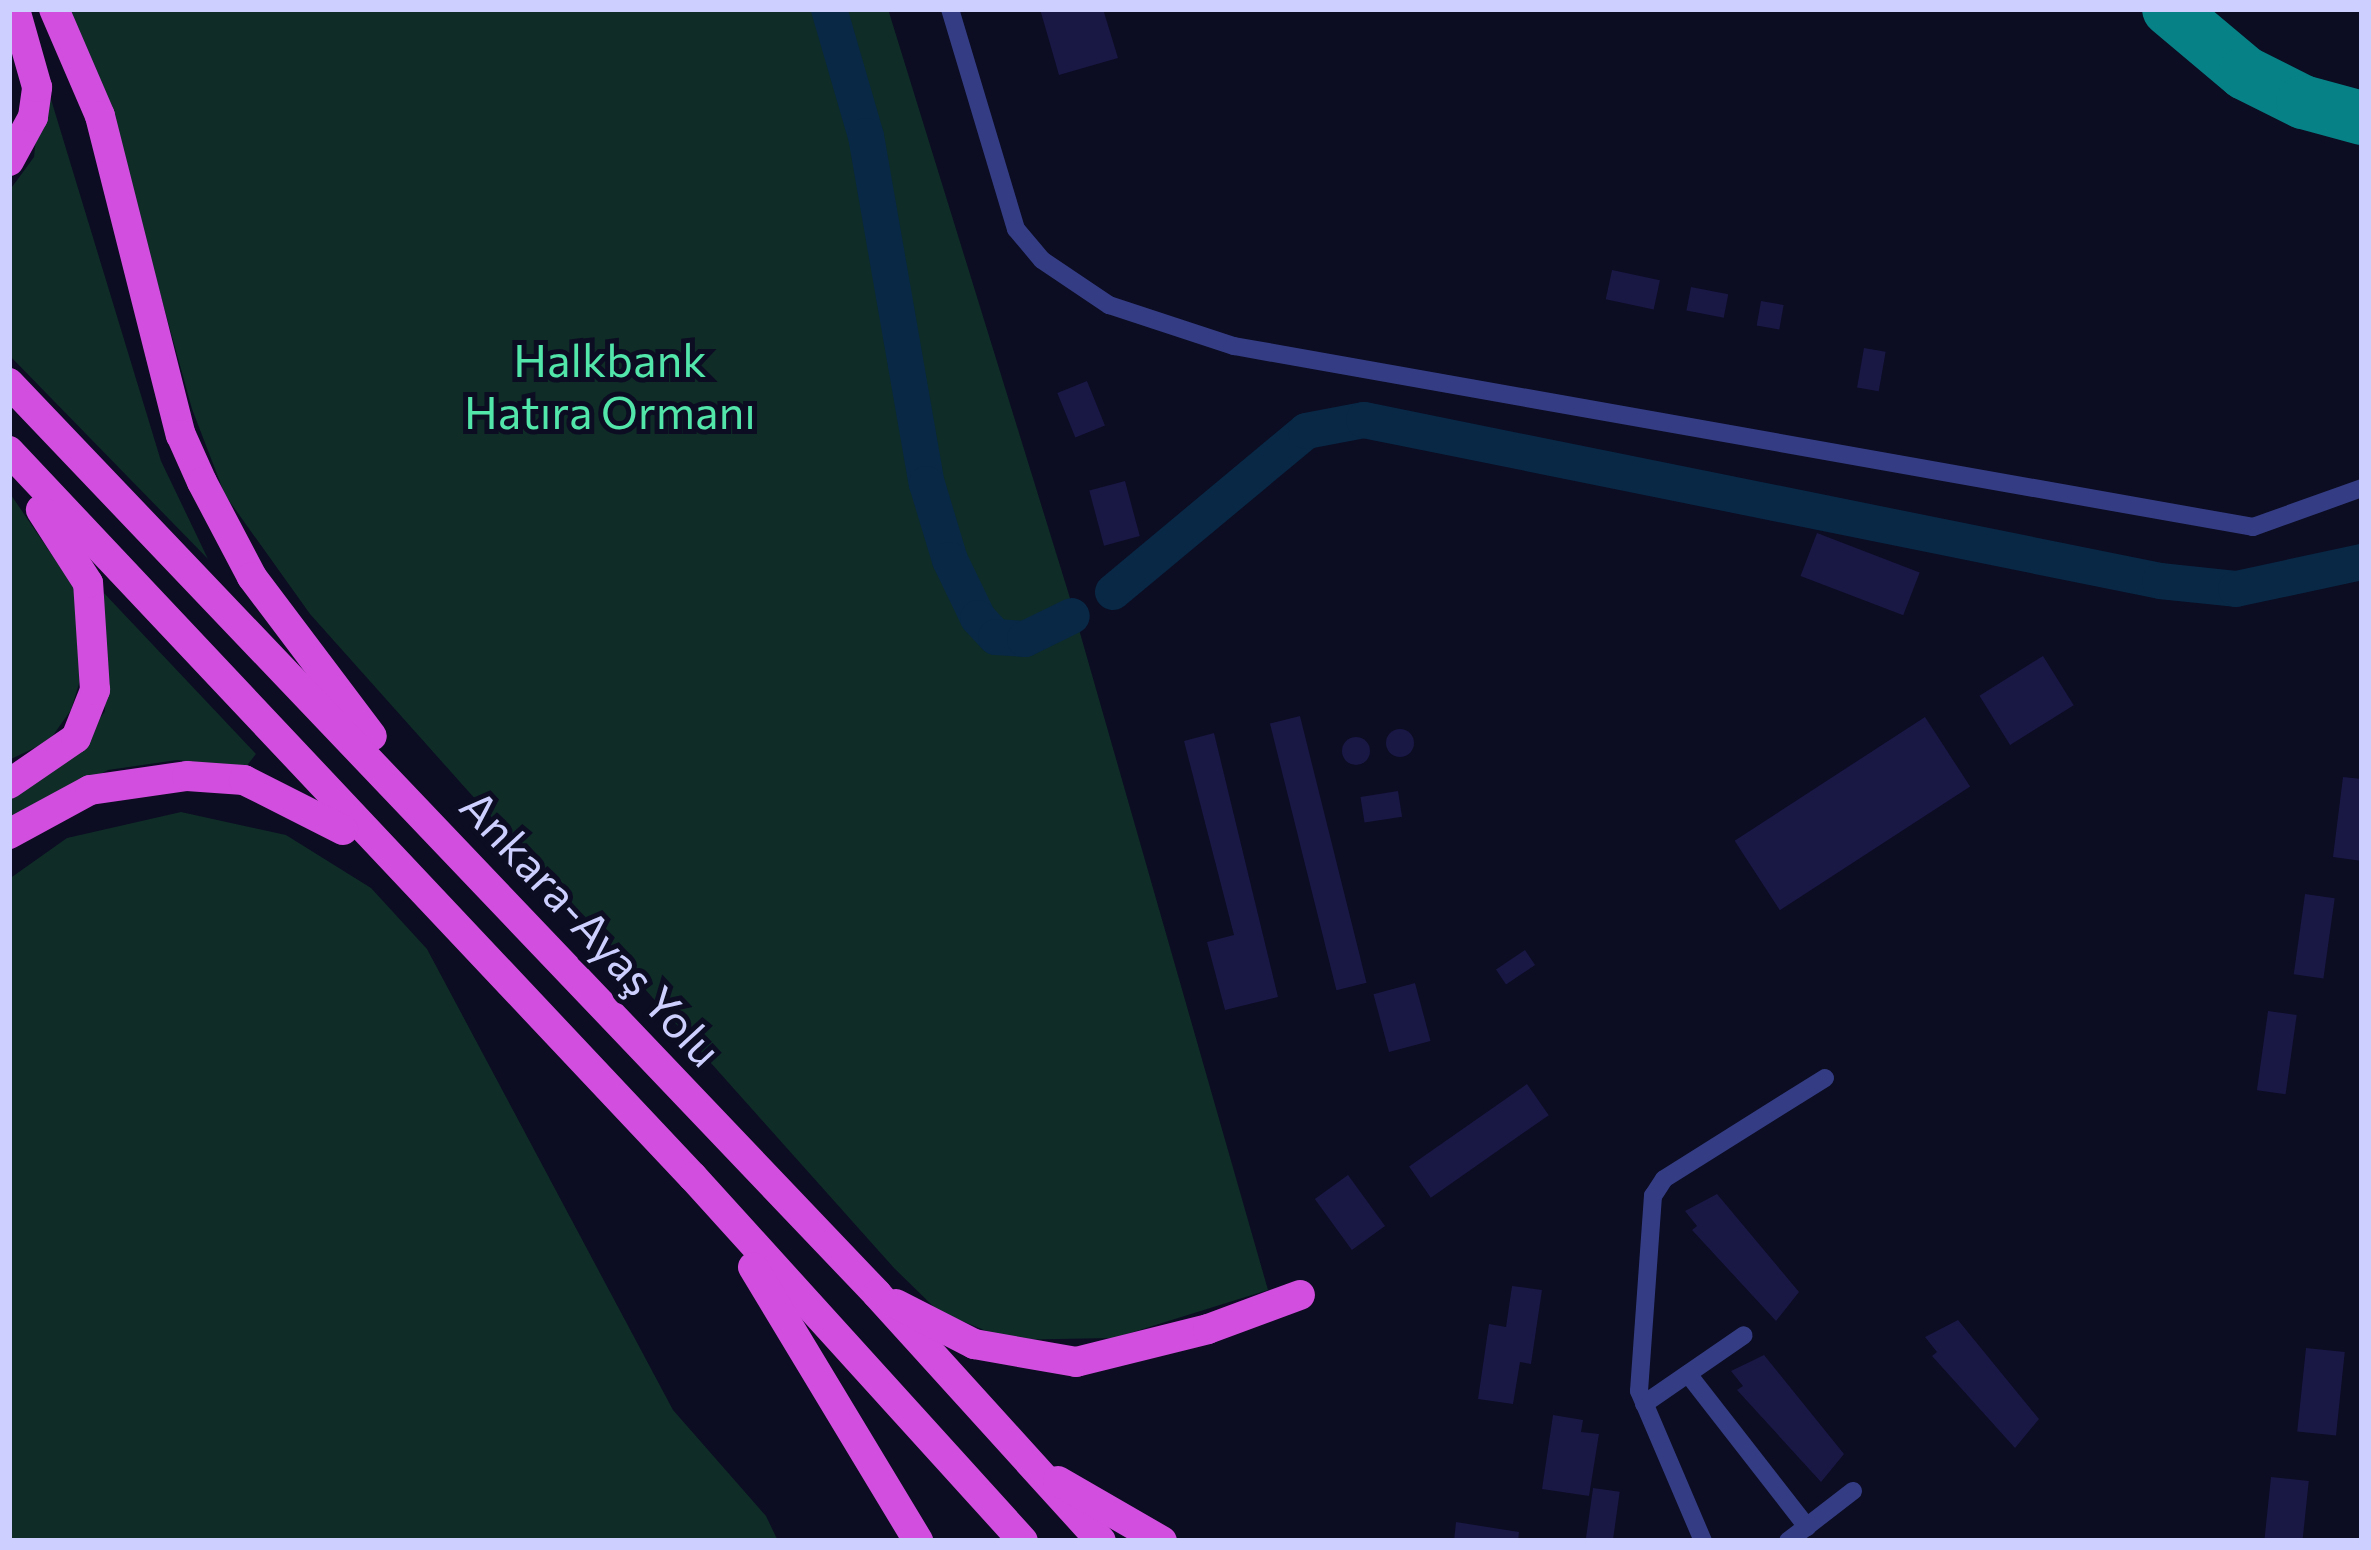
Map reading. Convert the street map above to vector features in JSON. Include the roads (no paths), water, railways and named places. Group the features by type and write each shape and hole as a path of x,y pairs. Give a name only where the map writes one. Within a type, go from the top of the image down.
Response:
{"highway":[{"path":"9,160 33,117 37,87 15,9"},
{"path":"54,9 100,116 176,415 202,482 265,596 500,894"},
{"name":"Ankara-Ayaş Yolu","path":"9,383 878,1294 1101,1541"},
{"path":"9,452 415,890 693,1177 1023,1541"},
{"path":"9,474 46,515 88,583 98,655 92,710 76,738 9,784"},
{"path":"9,834 90,790 187,776 244,780 333,821 415,890"},
{"path":"693,1177 813,1356 918,1541"},
{"path":"878,1294 974,1344 1076,1362 1208,1330 1300,1295"},
{"path":"1032,1466 1149,1534"}],"street":[{"path":"950,9 1016,229 1042,260 1109,304 1234,346 2253,527 2362,488"},
{"path":"1703,1541 1644,1404 1653,1196 1664,1179 1826,1078"},
{"path":"1644,1404 1744,1335"},
{"path":"1688,1374 1807,1527"},
{"path":"1788,1541 1853,1492"}],"waterway":[{"path":"829,9 866,136 927,484 950,560 978,618 996,637 1025,639 1072,616"},
{"path":"1113,592 1306,431 1364,420 2160,581 2236,589 2362,562"}],"park label":[{"name":"Halkbank Hatıra Ormanı","path":"610,385"}]}
